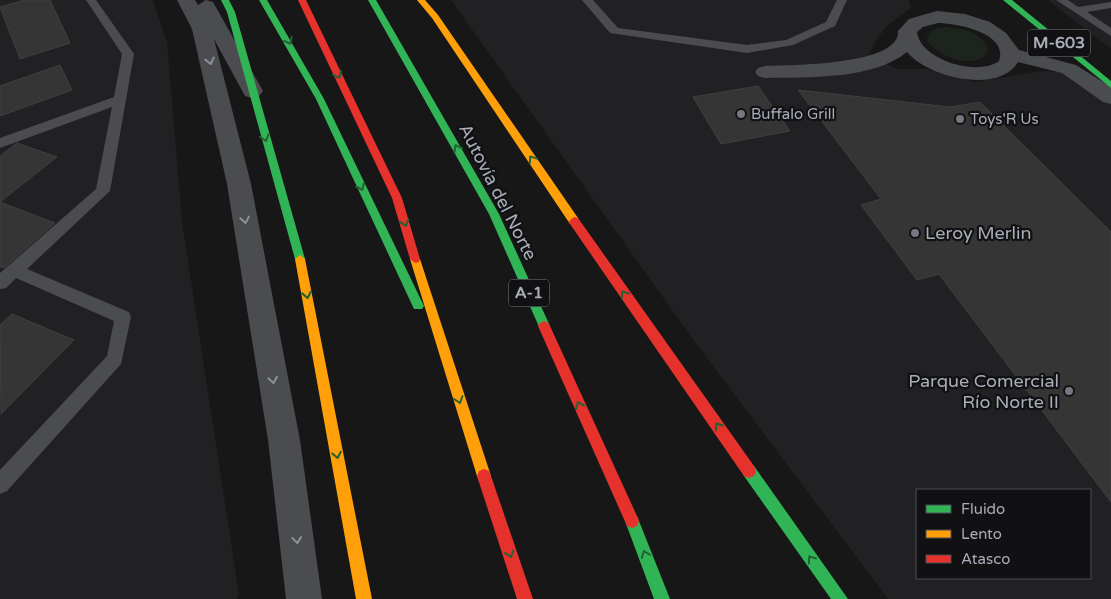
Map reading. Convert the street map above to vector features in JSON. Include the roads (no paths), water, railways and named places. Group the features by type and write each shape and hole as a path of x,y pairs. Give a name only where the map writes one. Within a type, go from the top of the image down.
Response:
{"highway":[{"path":"225,0 231,12 300,260 364,599"},
{"path":"263,0 288,39 349,159 394,263 444,354"},
{"path":"302,0 397,198 444,354 525,599"},
{"name":"Autovía del Norte","path":"372,0 494,214 634,528 662,599"},
{"path":"421,0 435,17 634,308 840,599"},
{"name":"M-603","path":"1007,0 1111,85"}],"street":[{"path":"186,0 202,29 239,184 284,440 304,599"},
{"path":"203,0 252,91"},
{"path":"427,0 435,17"},
{"path":"765,72 837,68 870,62 900,49 907,37 908,30 928,9 982,26 1002,39 1008,46 1010,54 1009,61 1005,67 984,74 969,74 937,66 870,62"},
{"path":"907,37 916,52 937,66"},
{"path":"1010,54 1069,69 1111,97"}],"lane":[{"path":"0,283 103,190 128,54 91,0"},
{"path":"587,0 614,31 746,49 789,43 831,24 842,0"},
{"path":"1061,0 1111,33"},
{"path":"1078,10 1096,3 1111,5"},
{"path":"0,143 119,100"},
{"path":"0,484 115,359 123,317 14,270"}],"place":[{"name":"Buffalo Grill","path":"741,114"},
{"name":"Toys'R Us","path":"960,119"},
{"name":"Leroy Merlin","path":"915,233"},
{"name":"Parque Comercial Río Norte II","path":"1069,391"}]}
